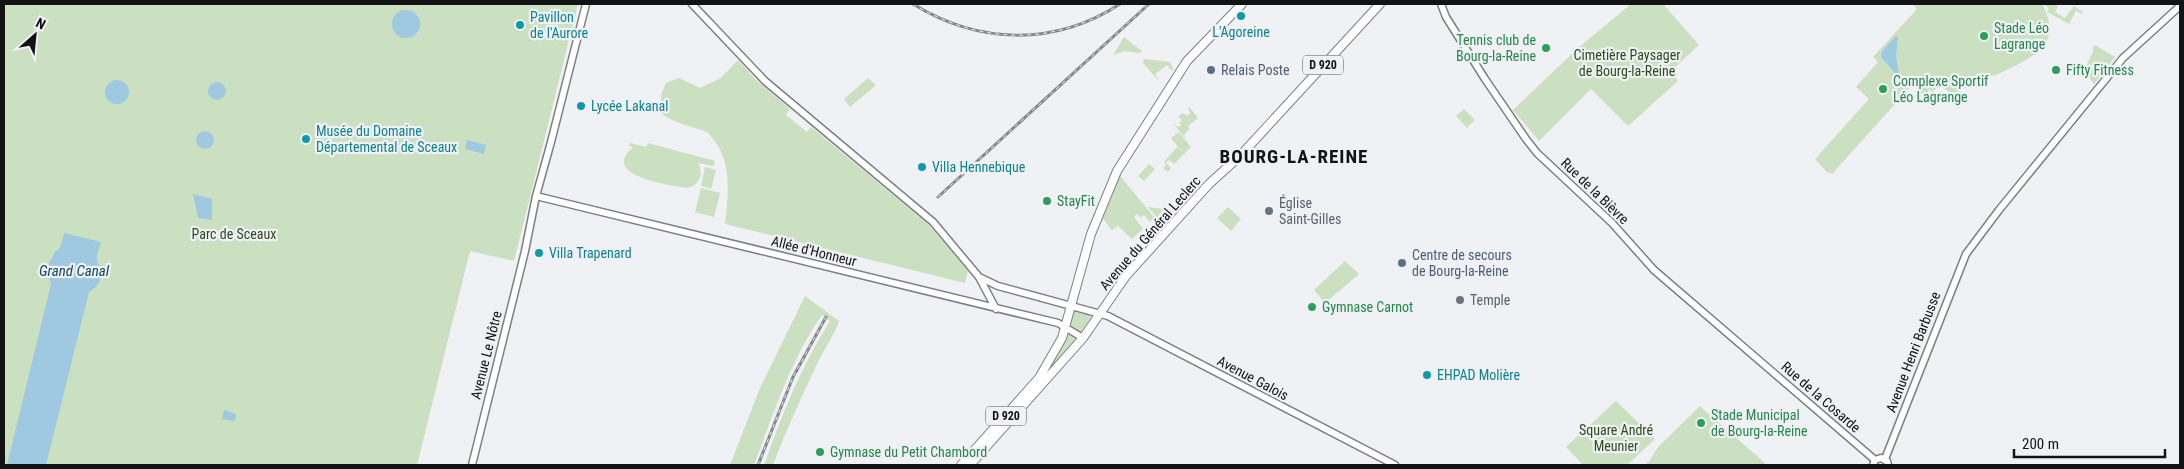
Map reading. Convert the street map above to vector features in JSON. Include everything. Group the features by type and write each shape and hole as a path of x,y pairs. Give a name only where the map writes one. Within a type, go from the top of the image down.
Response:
{"main road":[{"name":"Avenue Le Nôtre","path":"472,465 586,4"},
{"path":"692,4 765,81 933,222 979,277 996,309"},
{"name":"D 920","path":"961,465 1039,378 1057,350 1091,234 1117,171 1187,61 1242,4"},
{"name":"Avenue du Général Leclerc","path":"970,465 1083,338 1120,283 1205,188 1240,156 1380,4"},
{"name":"Rue de la Bièvre","path":"1441,4 1450,22 1506,111 1537,153 1612,223 1654,270 1751,352"},
{"name":"Rue de la Bièvre","path":"1446,4 1450,22"},
{"name":"Avenue Henri Barbusse","path":"1887,462 1966,254 1999,210 2130,51 2180,6"},
{"name":"Allée d'Honneur","path":"538,196 1058,324 1083,338"},
{"name":"Avenue Galois","path":"979,277 994,285 1100,313 1395,465"},
{"name":"Rue de la Cosarde","path":"1751,352 1874,463"},
{"path":"1874,463 1881,458 1887,462"}],"green space":[{"name":"Parc de Sceaux","path":"4,4 578,4 514,261 470,251 417,465 4,465"},
{"name":"Cimetière Paysager de Bourg-la-Reine","path":"1631,4 1663,4 1699,45 1670,72 1678,81 1628,126 1591,89 1539,141 1513,110 1577,49"},
{"name":"Complexe Sportif Léo Lagrange","path":"1913,4 2042,4 2048,20 2049,32 2046,43 2030,58 1995,76 1961,89 1955,97 1939,84 1933,92 1929,89 1926,97 1912,85 1832,174 1828,173 1815,159 1869,99 1856,87 1878,62 1873,57 1917,9"},
{"path":"2043,4 2058,6 2055,12 2065,18 2074,6 2083,12 2082,14 2076,11 2069,24 2047,12 2049,8"},
{"path":"1124,37 1142,51 1139,53 1125,51 1113,55"},
{"path":"2095,45 2115,57 2094,84 2084,70 2094,50 2092,48"},
{"path":"1144,59 1170,62 1173,69 1172,71 1167,65 1155,74 1159,81 1143,63"},
{"path":"738,60 755,79 790,109 786,115 807,132 811,127 928,224 968,271 965,283 725,224 728,179 719,147 707,132 677,122 661,113 661,95 666,83 679,78 700,88 721,78"},
{"path":"868,78 876,85 850,107 844,99"},
{"path":"1189,107 1198,118 1188,126 1190,129 1184,134 1186,139 1172,122 1178,127 1181,125 1179,123 1182,120 1178,116 1183,113 1187,116 1191,113 1188,109"},
{"path":"1464,109 1475,120 1467,128 1456,116"},
{"path":"1179,132 1191,147 1174,164 1169,160 1166,163 1171,168 1168,172 1163,168 1166,165 1164,162 1177,147 1182,152 1171,138"},
{"path":"630,143 646,147 648,143 715,161 714,166 698,163 701,171 700,178 698,182 687,188 653,181 631,172 625,165 625,157 633,147 629,146"},
{"path":"1149,164 1155,169 1144,181 1138,176"},
{"path":"705,167 716,170 711,189 701,186"},
{"path":"1120,176 1154,217 1150,222 1144,215 1141,218 1137,214 1134,217 1143,229 1132,239 1118,226 1112,230 1103,219"},
{"path":"701,188 720,193 714,217 695,212"},
{"path":"1148,207 1164,209 1157,218"},
{"path":"1228,207 1241,219 1231,231 1217,218"},
{"path":"1345,261 1359,274 1325,303 1314,290"},
{"path":"805,296 839,321 837,326 806,388 773,465 764,465 801,373 830,321 822,315 792,369 754,465 730,465 760,388"},
{"path":"1076,310 1092,315 1081,332 1072,328 1069,324 1072,312"},
{"path":"1067,333 1076,340 1043,380 1041,379 1053,362"},
{"name":"Square André Meunier","path":"1616,401 1655,439 1627,465 1583,465 1566,447"},
{"name":"Stade Municipal de Bourg-la-Reine","path":"1700,406 1767,465 1645,465 1658,447"}],"water":[{"path":"406,10 416,14 420,24 416,34 406,38 396,34 392,24 396,14"},
{"path":"1896,36 1898,37 1896,56 1899,74 1895,73 1881,57 1882,51"},
{"path":"117,80 122,81 128,87 128,97 122,103 117,104 112,103 106,97 105,92 106,87 112,81"},
{"path":"217,82 223,85 226,91 223,97 217,100 211,97 208,91 211,85"},
{"path":"205,131 211,134 214,140 211,146 205,149 199,146 196,140 199,134"},
{"path":"467,140 486,145 484,154 465,149"},
{"path":"193,194 212,199 212,220 198,218"},
{"name":"Grand Canal","path":"64,233 101,242 97,257 100,277 97,285 89,292 46,465 7,465 51,284 48,275 49,263 55,252 60,248"},
{"path":"224,410 236,414 235,421 222,419"}],"railway":[{"path":"913,4 963,27 990,33 1016,35 1043,33 1069,28 1095,18 1120,4"},
{"path":"938,197 1149,4"},
{"path":"758,465 793,377 826,317"}],"place":[{"name":"L'Agoreine","path":"1241,16"},
{"name":"Pavillon de l'Aurore","path":"520,25"},
{"name":"Stade Léo Lagrange","path":"1984,36"},
{"name":"Tennis club de Bourg-la-Reine","path":"1546,48"},
{"name":"Relais Poste","path":"1211,70"},
{"name":"Fifty Fitness","path":"2056,70"},
{"name":"Complexe Sportif Léo Lagrange","path":"1883,89"},
{"name":"Lycée Lakanal","path":"581,106"},
{"name":"Musée du Domaine Départemental de Sceaux","path":"306,139"},
{"name":"Villa Hennebique","path":"922,167"},
{"name":"StayFit","path":"1047,201"},
{"name":"Église Saint-Gilles","path":"1269,211"},
{"name":"Villa Trapenard","path":"539,253"},
{"name":"Centre de secours de Bourg-la-Reine","path":"1402,263"},
{"name":"Temple","path":"1460,300"},
{"name":"Gymnase Carnot","path":"1312,307"},
{"name":"EHPAD Molière","path":"1427,375"},
{"name":"Stade Municipal de Bourg-la-Reine","path":"1701,423"},
{"name":"Gymnase du Petit Chambord","path":"820,452"}],"district":[{"name":"BOURG-LA-REINE","path":"1294,156"}]}
